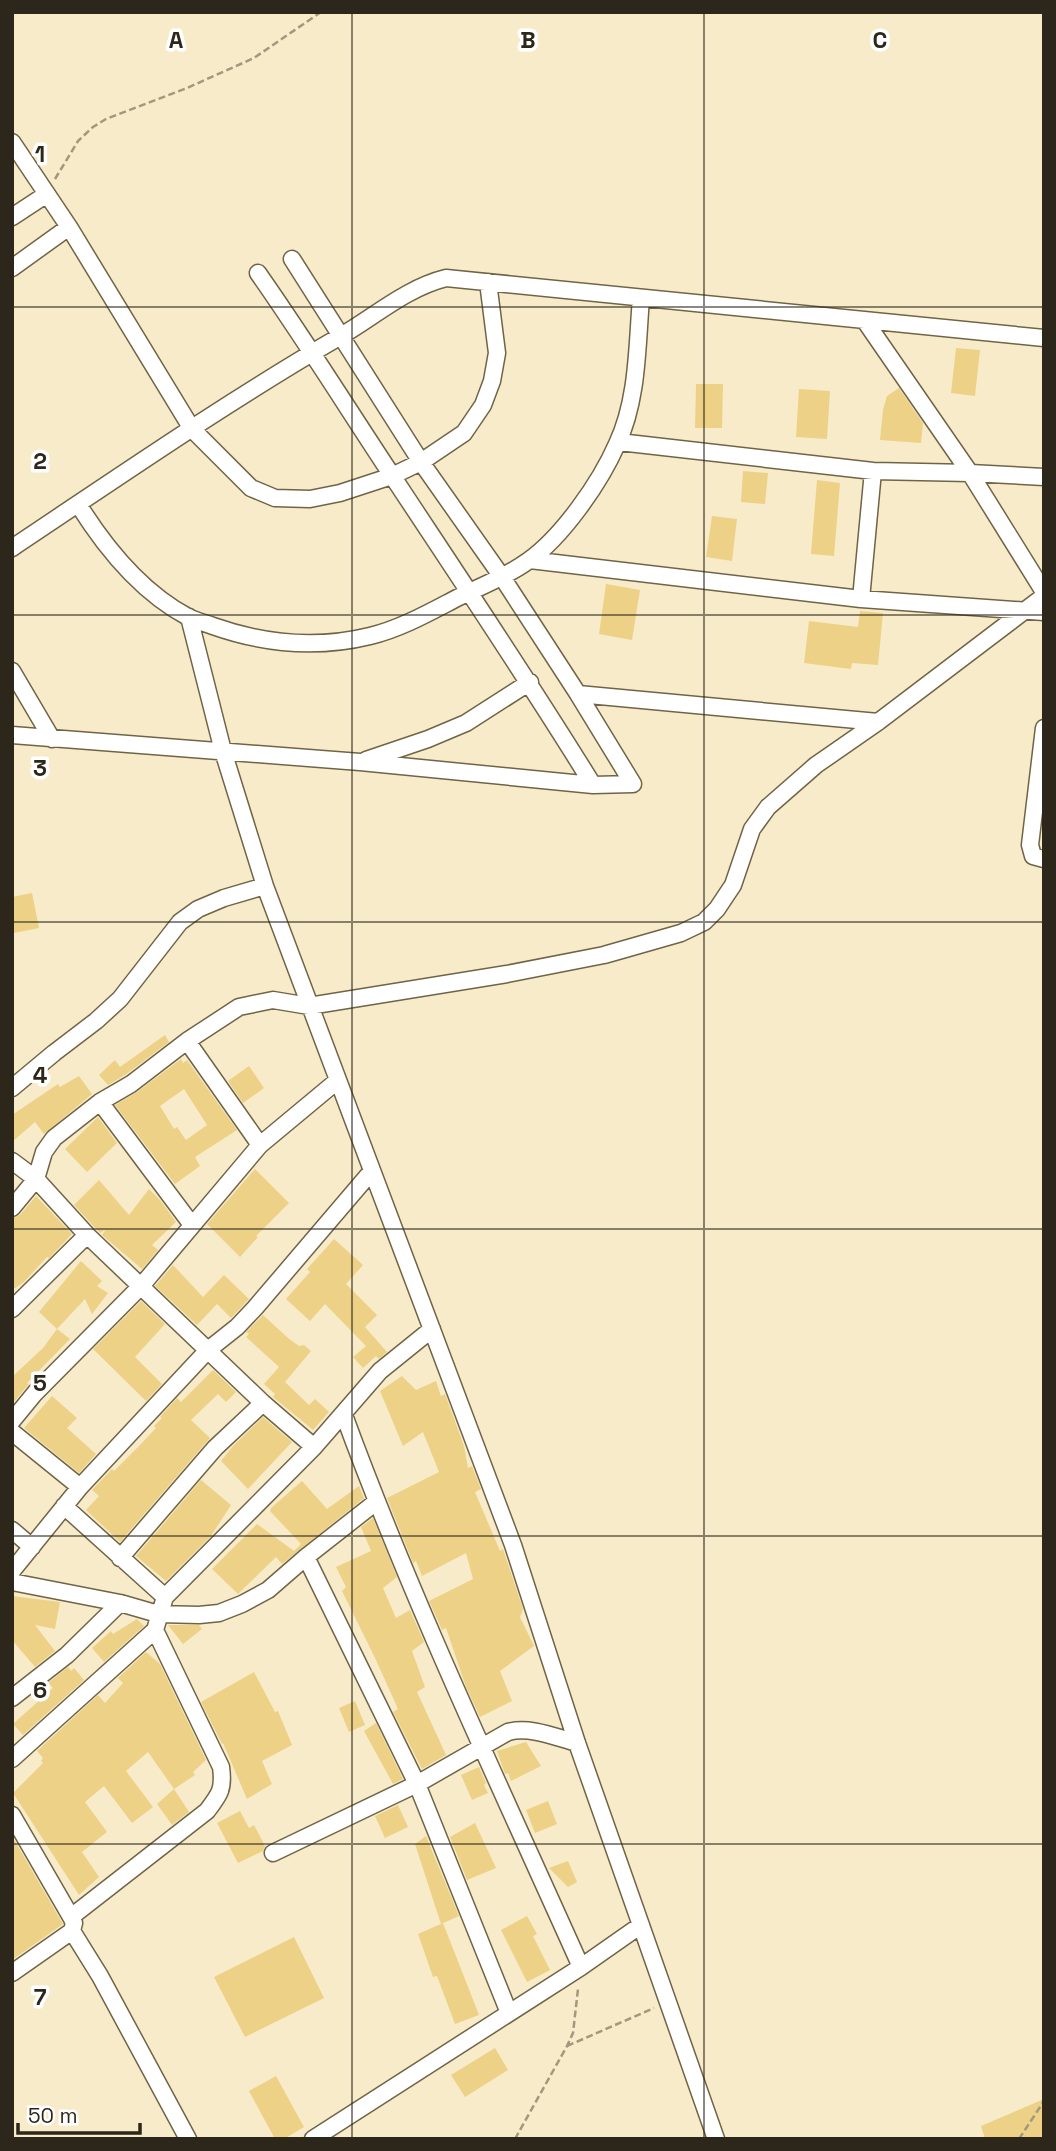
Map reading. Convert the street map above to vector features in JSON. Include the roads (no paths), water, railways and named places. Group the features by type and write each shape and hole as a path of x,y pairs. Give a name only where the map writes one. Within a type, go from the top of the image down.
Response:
{"street":[{"path":"12,142 69,227 192,429 251,488 275,498 310,499 340,494 392,476 421,462 464,433 483,405 492,381 497,353 488,282"},
{"path":"12,217 47,194"},
{"path":"12,268 69,227"},
{"path":"12,735 360,762 593,785 630,785 633,782 502,578 421,462 292,259"},
{"path":"258,273 530,682 593,785"},
{"path":"12,548 313,352 418,288 446,278 1044,338"},
{"path":"78,504 115,557 148,588 189,617 239,635 295,645 334,643 372,636 502,578 530,560 562,527 594,487 619,442 632,393 641,298"},
{"path":"12,1208 36,1179 44,1152 54,1138 100,1102 131,1084 187,1041 239,1007 274,1000 309,1006 508,974 604,955 681,933 704,922 717,909 733,885 752,829 768,807 816,765 878,722 1044,594 970,473 864,321"},
{"path":"619,442 873,471 1044,477"},
{"path":"861,599 873,471"},
{"path":"530,560 861,599 1044,612"},
{"path":"189,617 223,751 265,886 513,1545 577,1742 716,2139"},
{"path":"12,671 52,739"},
{"path":"360,762 466,723 530,682"},
{"path":"578,694 878,722"},
{"path":"1043,736 1030,845 1033,856 1044,859"},
{"path":"12,1088 120,999 180,922 211,903 265,886"},
{"path":"187,1041 260,1145"},
{"path":"12,1421 35,1393 142,1285 260,1145 337,1081"},
{"path":"100,1102 191,1225"},
{"path":"12,1161 36,1179 87,1235 263,1403 314,1447"},
{"path":"12,1571 80,1487 208,1350 255,1308 371,1172"},
{"path":"12,1309 87,1235"},
{"path":"12,1759 157,1622 165,1597 314,1447 380,1371 432,1329"},
{"path":"120,1558 215,1448 263,1403"},
{"path":"344,1415 376,1502 481,1746 581,1967"},
{"path":"12,1432 80,1487"},
{"path":"12,1582 120,1603 157,1622 209,1614 242,1604 268,1590 376,1502"},
{"path":"64,1506 165,1597"},
{"path":"12,1530 32,1547"},
{"path":"306,1557 417,1783 509,2013"},
{"path":"12,1698 67,1655 120,1603"},
{"path":"12,1972 207,1811 221,1792 221,1767 157,1622"},
{"path":"273,1853 417,1783 508,1732 518,1729 577,1742"},
{"path":"12,1815 188,2139"},
{"path":"313,2139 581,1967 641,1925"}]}
